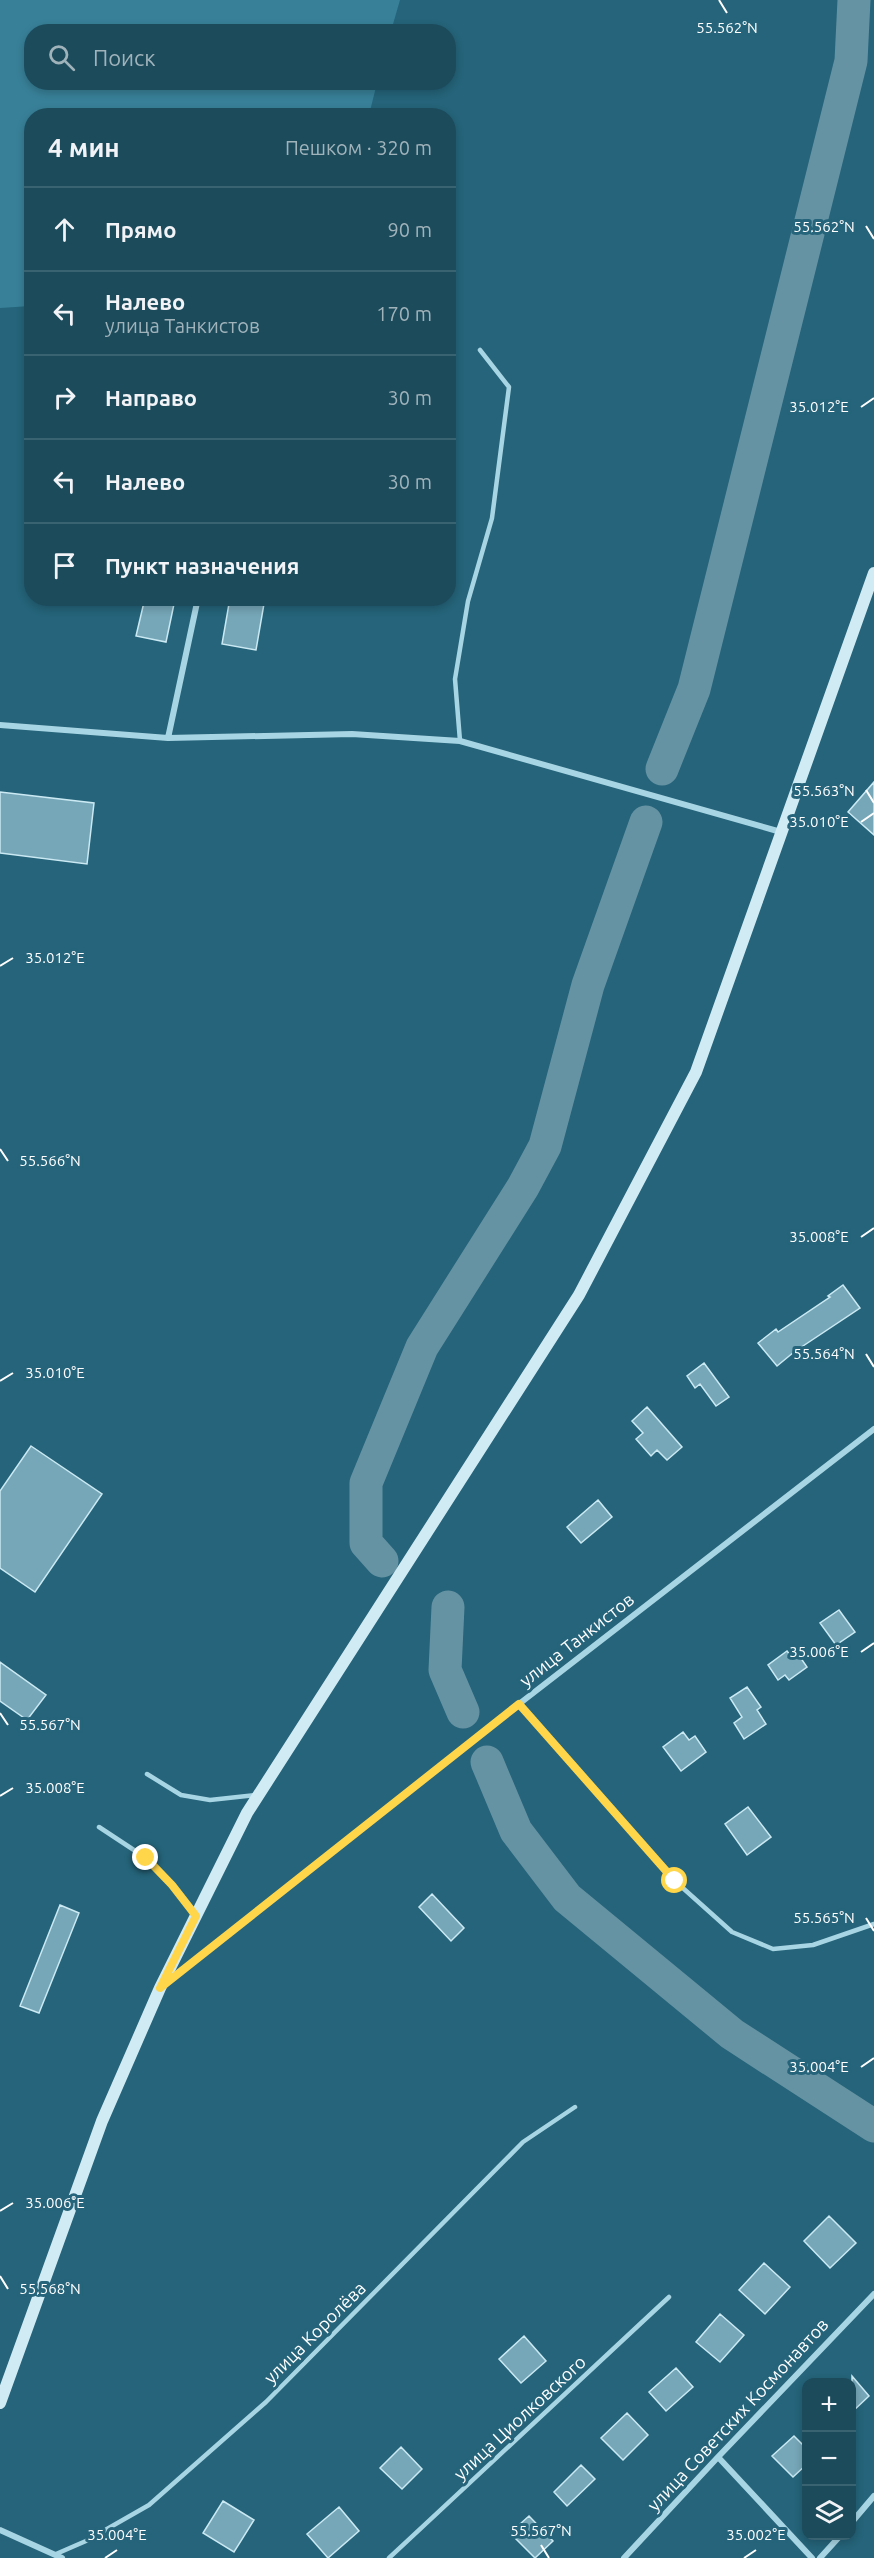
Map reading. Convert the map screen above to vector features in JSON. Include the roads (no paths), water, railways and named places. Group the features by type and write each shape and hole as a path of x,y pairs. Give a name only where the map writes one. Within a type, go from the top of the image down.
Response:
{"main road":[{"path":"0,2403 98,2132 160,1988 247,1813 579,1295 696,1072 874,573"}],"street":[{"path":"168,738 196,606"},
{"path":"0,725 168,738 352,734 460,741 782,832"},
{"name":"улица Танкистов","path":"160,1988 519,1704 874,1429"},
{"name":"улица Советских Космонавтов","path":"624,2558 874,2294"},
{"path":"718,2457 812,2558"},
{"path":"856,2517 874,2496"},
{"path":"0,2530 59,2556"},
{"path":"820,2558 836,2540"}],"lane":[{"path":"460,741 455,679 468,601 492,518 509,387 480,350"},
{"path":"519,1704 675,1881 732,1932 773,1949 813,1945 874,1924"},
{"path":"147,1774 181,1795 210,1800 259,1794"},
{"path":"99,1827 146,1858 172,1885 196,1916"},
{"name":"улица Королёва","path":"59,2556 149,2505 266,2402 523,2142 575,2107"},
{"name":"улица Циолковского","path":"388,2558 669,2297"}],"waterway":[{"path":"662,769 694,689 851,61 854,0"},
{"path":"382,1561 366,1543 366,1483 422,1347 523,1187 545,1146 588,985 646,822"},
{"path":"448,1607 445,1670 463,1712"},
{"path":"487,1762 516,1831 567,1898 732,2034 874,2126"}]}
